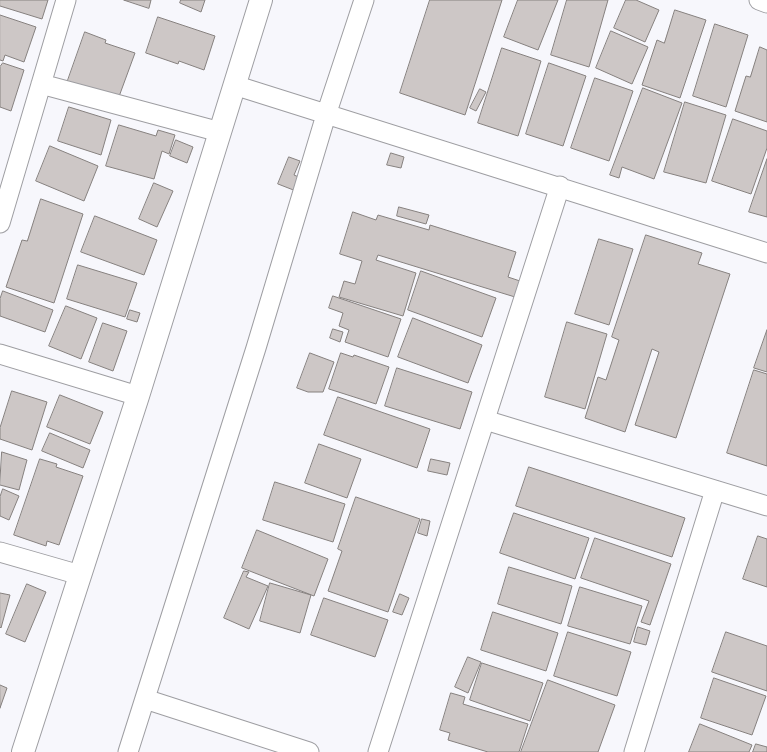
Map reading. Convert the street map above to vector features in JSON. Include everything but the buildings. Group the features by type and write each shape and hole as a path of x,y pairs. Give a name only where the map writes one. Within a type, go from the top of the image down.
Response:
{"street":[{"path":"0,223 3,199 41,84 66,0"},
{"path":"23,752 138,396 234,85 262,0"},
{"path":"128,752 256,348 326,115 364,0"},
{"path":"759,0 767,2"},
{"path":"41,84 220,132"},
{"path":"234,85 326,115 560,186 767,253"},
{"path":"378,752 560,186"},
{"path":"0,354 138,396"},
{"path":"485,420 767,506"},
{"path":"634,752 716,490"},
{"path":"0,552 80,575"},
{"path":"145,699 309,752"}]}
